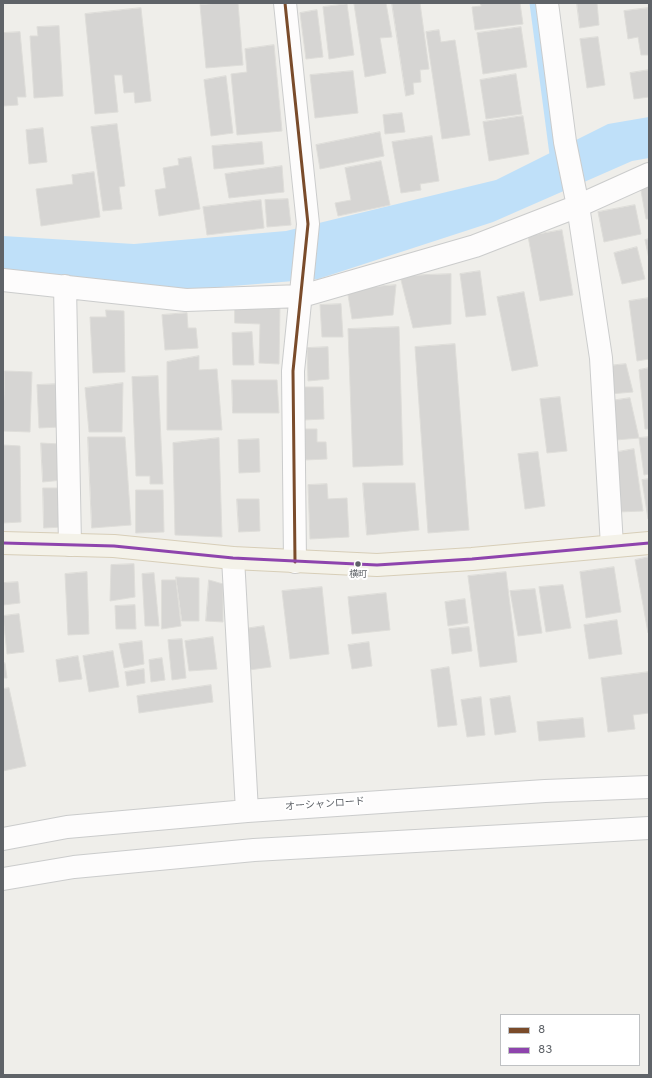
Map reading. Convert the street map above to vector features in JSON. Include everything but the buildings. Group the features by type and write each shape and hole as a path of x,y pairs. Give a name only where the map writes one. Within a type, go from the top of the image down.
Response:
{"main road":[{"path":"3,543 114,546 233,558 377,565 472,559 649,543"}],"street":[{"path":"284,3 308,224 302,296 293,371 295,562"},
{"path":"547,3 565,142 578,206 601,358 612,546"},
{"path":"3,280 186,300 302,296 475,246 578,206 649,174"},
{"path":"65,286 70,545"},
{"path":"233,558 247,810"},
{"name":"オーシャンロード","path":"3,840 67,827 247,810 545,791 649,787"},
{"path":"3,879 74,867 254,850 649,828"}],"water":[{"path":"649,117 649,158 632,161 493,222 318,279 184,290 3,270 3,236 134,244 286,231 496,180 608,124"}],"waterway":[{"path":"534,3 555,162"}],"transit line":[{"name":"8","path":"285,3 308,224 293,371 295,562"},
{"name":"83","path":"3,543 114,546 233,558 377,565 472,559 649,543"}],"place":[{"name":"横町","path":"358,564"}]}
